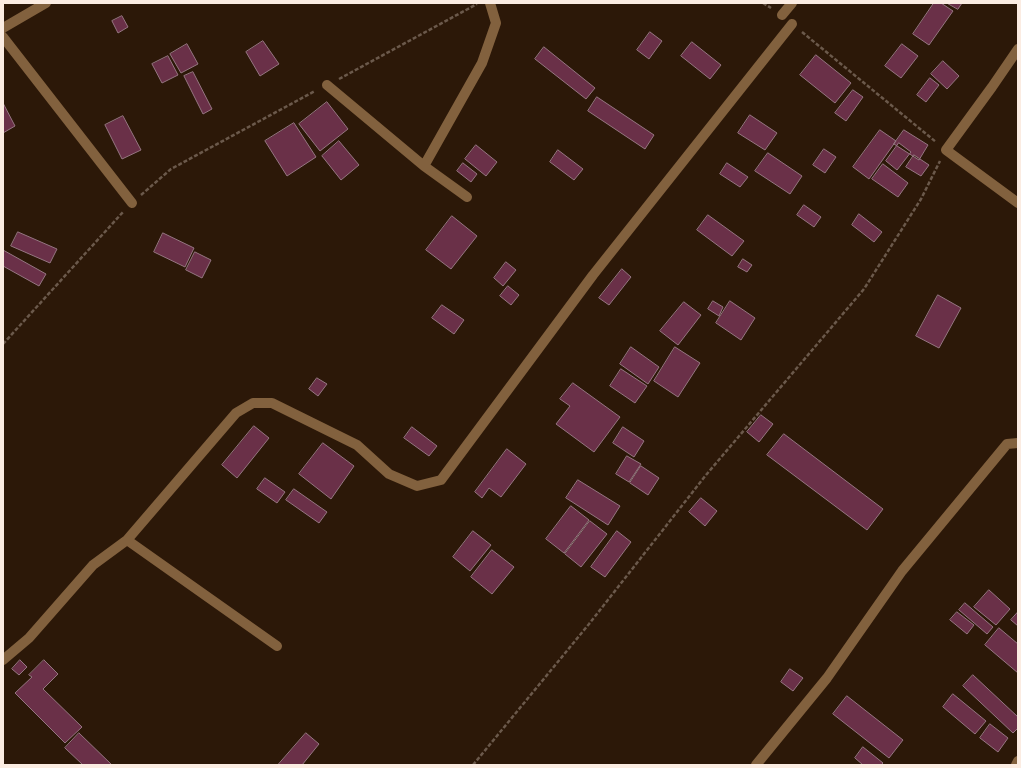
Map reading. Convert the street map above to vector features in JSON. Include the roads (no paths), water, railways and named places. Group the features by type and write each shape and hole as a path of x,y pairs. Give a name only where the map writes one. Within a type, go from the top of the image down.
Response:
{"street":[{"path":"3,28 46,3"},
{"path":"424,166 482,63 496,23 490,3"},
{"path":"782,15 792,3"},
{"path":"3,660 29,638 93,565 127,540 236,413 253,403 272,403 357,445 389,474 417,486 441,480 593,275 792,24"},
{"path":"3,37 132,203"},
{"path":"1018,49 946,150 1018,203"},
{"path":"328,85 424,166 467,197"},
{"path":"756,765 827,678 902,571 1007,444 1018,443"},
{"path":"127,540 277,646"},
{"path":"1016,765 1018,761"}]}
